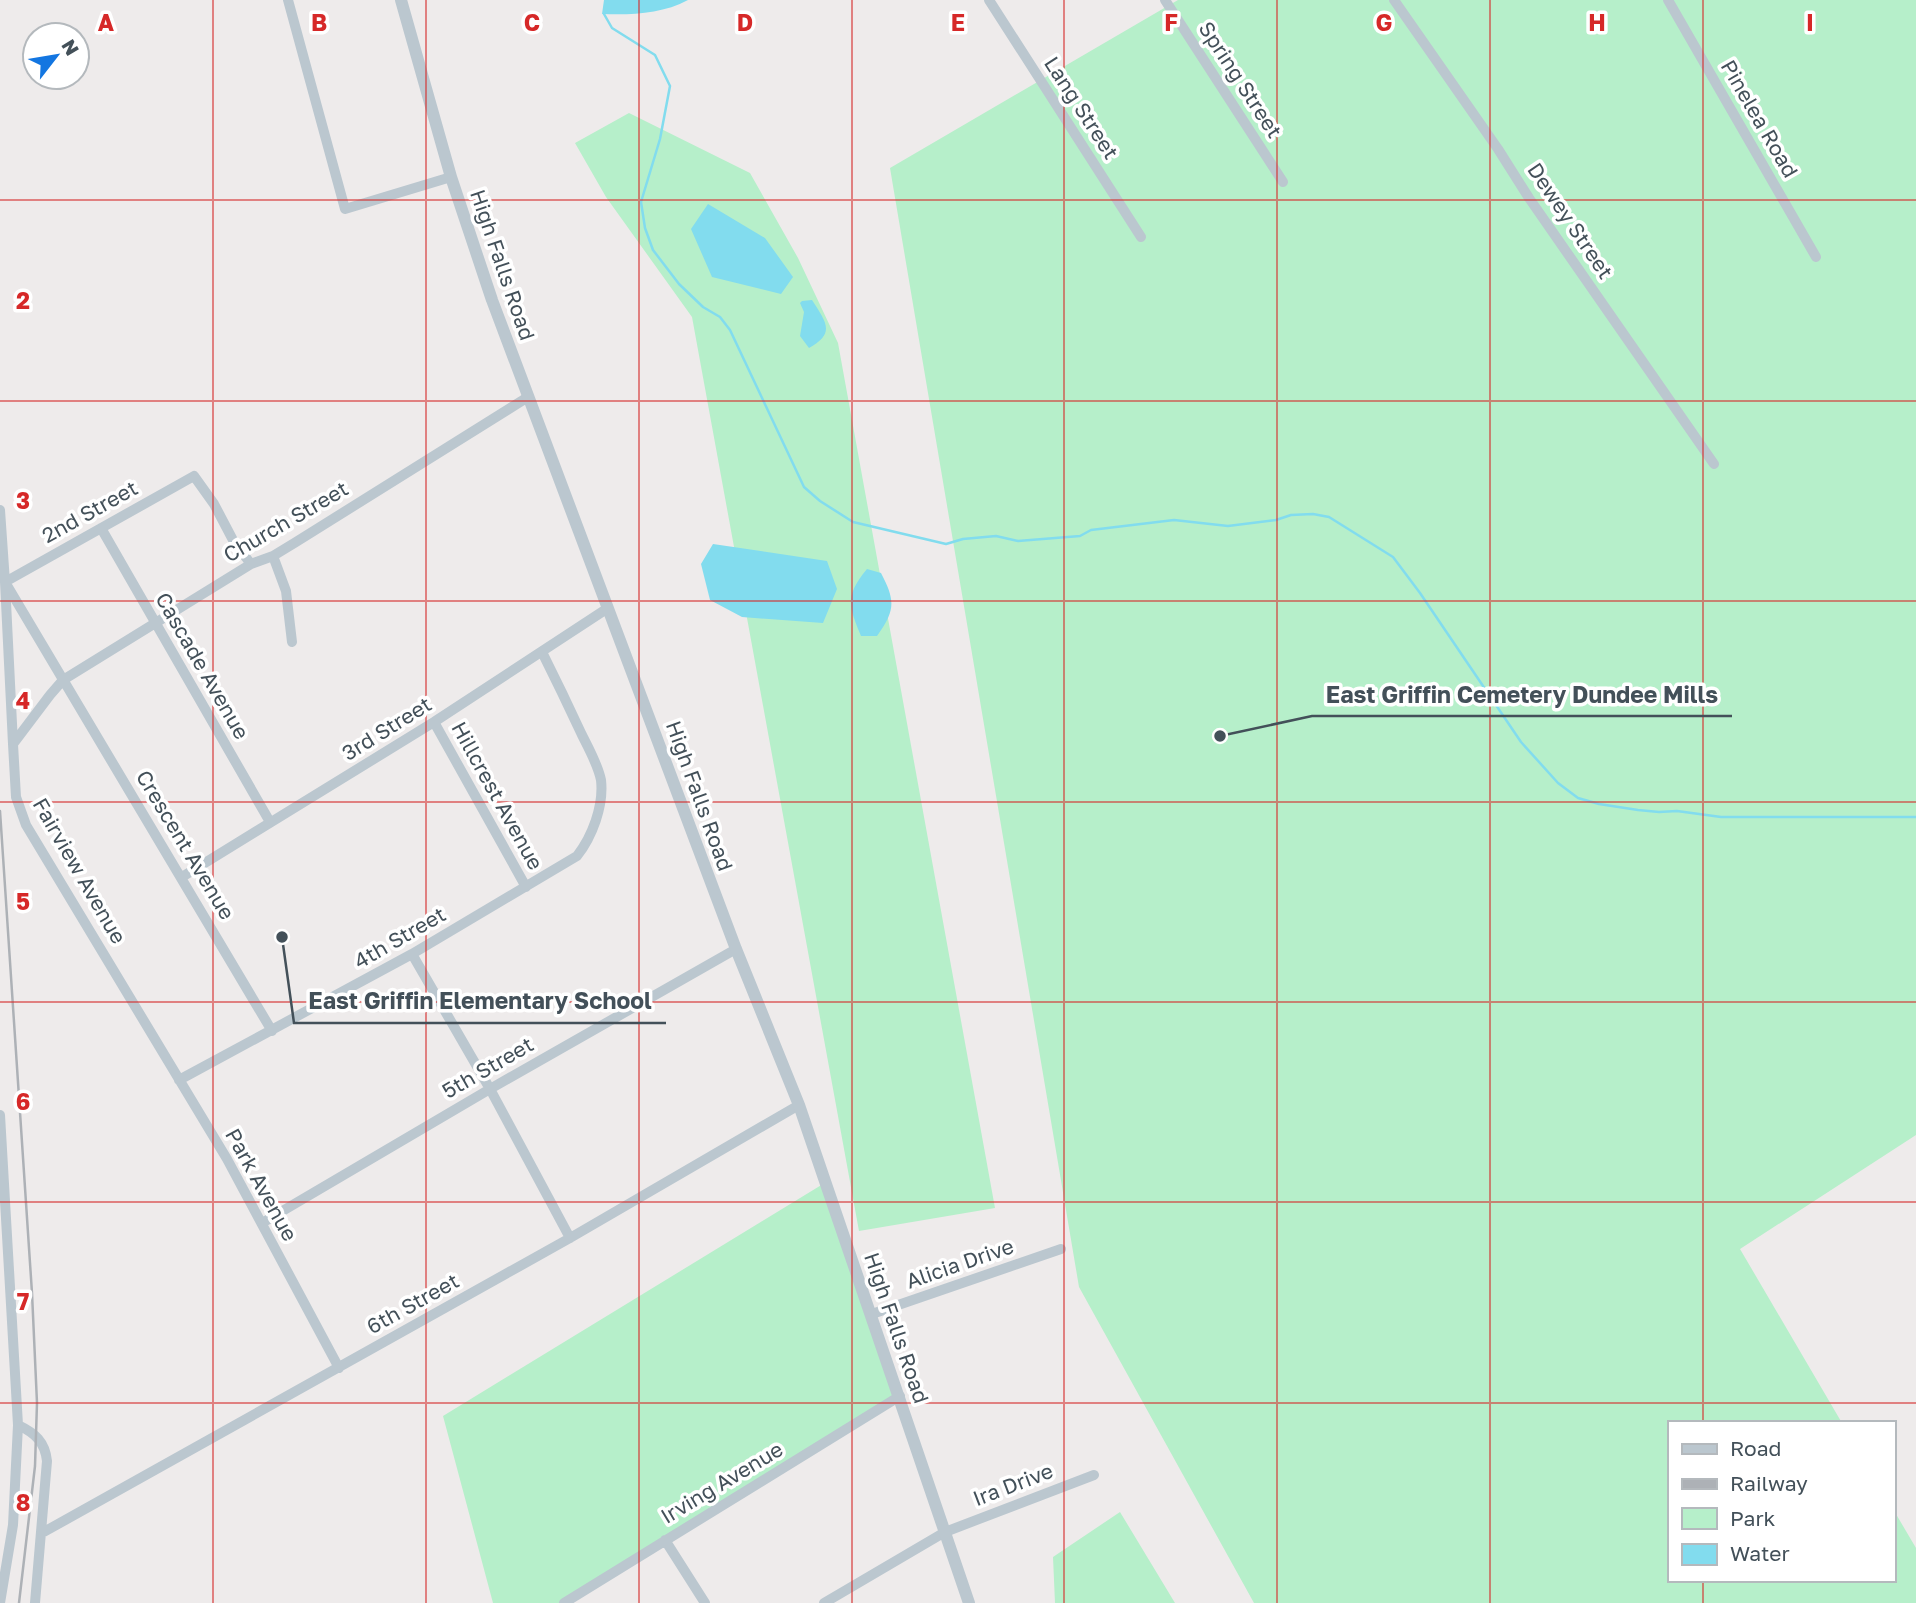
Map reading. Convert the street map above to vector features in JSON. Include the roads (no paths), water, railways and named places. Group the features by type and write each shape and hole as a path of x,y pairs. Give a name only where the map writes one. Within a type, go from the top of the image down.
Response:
{"street":[{"path":"288,0 345,209 451,177"},
{"name":"High Falls Road","path":"401,0 451,177 492,300 736,949 799,1105 969,1603"},
{"name":"Lang Street","path":"989,0 1141,237"},
{"name":"Spring Street","path":"1165,0 1283,182"},
{"name":"Dewey Street","path":"1394,0 1714,464"},
{"name":"Pinelea Road","path":"1668,0 1816,257"},
{"name":"Church Street","path":"64,680 251,564 273,556 528,397"},
{"name":"2nd Street","path":"5,582 194,476 214,504 234,542 251,564"},
{"path":"0,510 5,582 64,680 13,744"},
{"name":"Cascade Avenue","path":"101,528 270,822"},
{"path":"273,556 284,584 292,642"},
{"name":"Fairview Avenue","path":"5,582 19,812 145,1023"},
{"name":"3rd Street","path":"182,877 435,722 608,608"},
{"name":"4th Street","path":"179,1080 412,954 577,856 590,835 600,803 601,781 595,761 542,652"},
{"name":"Crescent Avenue","path":"64,680 272,1031"},
{"name":"Hillcrest Avenue","path":"435,722 526,887"},
{"name":"5th Street","path":"262,1223 736,949"},
{"path":"412,954 490,1089 570,1238"},
{"name":"Park Avenue","path":"145,1023 227,1159 339,1368"},
{"name":"6th Street","path":"43,1533 570,1238 799,1105"},
{"path":"0,1115 18,1425 14,1513 0,1603"},
{"name":"Alicia Drive","path":"872,1314 1062,1249"},
{"name":"Irving Avenue","path":"564,1603 900,1396"},
{"path":"18,1425 30,1430 46,1447 43,1533 35,1603"},
{"name":"Ira Drive","path":"824,1603 945,1532 1094,1475"},
{"path":"665,1540 705,1603"}],"water":[{"path":"604,0 688,0 657,11 602,14"},
{"path":"708,204 765,238 793,277 781,294 712,277 691,229"},
{"path":"812,300 824,321 826,332 809,348 800,336 804,312 800,303"},
{"path":"713,544 827,561 837,589 823,623 742,617 710,600 701,564"},
{"path":"867,569 881,573 891,598 888,619 877,636 861,636 852,609 855,587"}],"waterway":[{"path":"604,14 612,28 655,55 670,86 660,139 641,202 645,228 653,250 679,284 703,307 720,317 730,330 804,487 853,522 946,544 963,539 996,536 1018,541 1080,536 1091,530 1174,520 1228,526 1276,520 1291,515 1313,514 1329,517 1393,557 1521,742 1558,783 1578,798 1638,810 1677,811 1721,817 1916,817"}],"railway":[{"path":"0,811 37,1403 35,1466 19,1603"}],"place":[{"name":"East Griffin Cemetery Dundee Mills","path":"1220,736"},
{"name":"East Griffin Elementary School","path":"282,937"}]}
